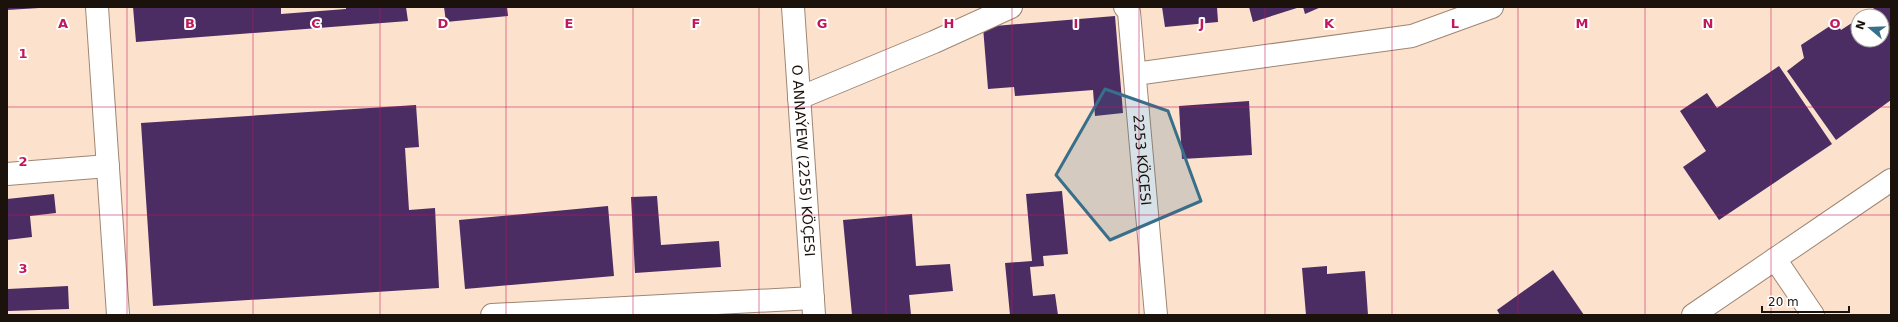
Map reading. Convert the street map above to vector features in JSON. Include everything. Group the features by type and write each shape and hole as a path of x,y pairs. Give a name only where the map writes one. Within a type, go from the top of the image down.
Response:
{"street":[{"path":"97,7 118,315"},
{"name":"O ANNAÝEW (2255) KÖÇESI","path":"793,7 813,306"},
{"path":"799,98 934,42 1012,7"},
{"name":"2253 KÖÇESI","path":"1125,7 1130,12 1156,315"},
{"path":"1135,74 1412,36 1492,7"},
{"path":"7,174 108,166"},
{"path":"1693,315 1891,180"},
{"path":"1774,259 1813,315"},
{"path":"492,315 813,306"}],"highlighted area":[{"path":"1105,89 1168,111 1201,201 1110,240 1056,175"}],"building":[{"path":"7,7 39,7 39,8 7,10"},
{"path":"133,7 281,7 281,14 346,9 346,7 406,7 408,21 136,42"},
{"path":"444,7 507,7 508,16 446,22"},
{"path":"1162,7 1217,7 1218,22 1165,27"},
{"path":"1249,7 1300,7 1253,22"},
{"path":"1303,7 1321,7 1305,14"},
{"path":"1891,7 1891,100 1836,140 1787,71 1804,58 1801,45 1836,22 1841,30 1850,24 1850,48 1890,48 1890,8 1874,8"},
{"path":"1115,16 1123,113 1095,116 1093,90 1015,96 1014,87 988,89 983,27"},
{"path":"1779,66 1832,144 1719,220 1683,167 1706,151 1680,111 1707,93 1717,108"},
{"path":"1249,101 1252,155 1182,159 1179,106"},
{"path":"416,105 419,147 405,148 409,210 435,208 439,288 153,306 141,123"},
{"path":"1062,191 1068,254 1043,256 1044,266 1030,267 1033,296 1055,294 1058,315 1010,315 1005,263 1032,261 1026,194"},
{"path":"54,194 56,213 30,216 32,237 7,240 7,199"},
{"path":"657,196 661,245 719,241 721,267 635,273 631,197"},
{"path":"608,206 614,276 465,289 459,220"},
{"path":"912,214 916,266 950,264 953,291 909,295 911,315 852,315 843,220"},
{"path":"1327,266 1327,274 1365,271 1368,315 1306,315 1302,268"},
{"path":"1553,270 1584,315 1500,315 1497,310"},
{"path":"68,286 69,309 8,311 8,289"}]}
